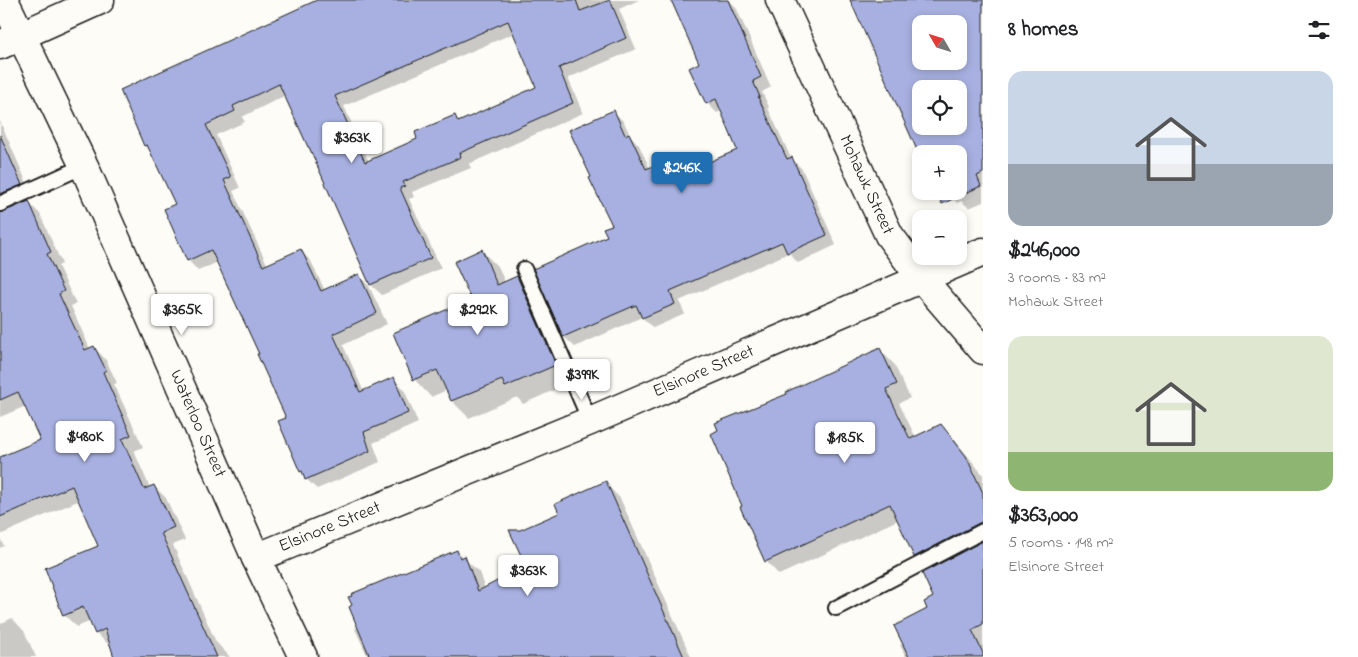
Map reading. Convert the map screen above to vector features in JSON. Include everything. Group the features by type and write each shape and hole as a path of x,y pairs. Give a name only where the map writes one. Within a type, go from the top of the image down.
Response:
{"street":[{"name":"Waterloo Street","path":"4,0 11,40 84,166 256,558 303,657"},
{"path":"11,40 100,0"},
{"name":"Mohawk Street","path":"780,0 890,235 922,279 983,350"},
{"name":"Elsinore Street","path":"256,558 590,421 983,252"}],"lane":[{"path":"0,204 84,166"},
{"path":"524,269 590,421"},
{"path":"836,608 983,531"}],"building":[{"path":"317,0 576,0 580,11 610,0 626,38 559,68 573,103 460,153 461,157 403,182 405,186 400,188 431,258 370,285 279,84 233,106 235,111 206,125 231,177 224,180 263,266 301,249 321,291 359,274 377,313 333,334 360,392 394,377 408,413 364,432 370,451 305,480 278,421 286,418 211,250 187,261 164,209 175,204 147,145 144,146 120,90","holes":["508,21 536,87 458,122 455,115 415,132 417,139 365,162 335,96"]},
{"path":"671,0 728,0 761,77 753,81 760,97 758,97 787,159 792,157 827,235 787,253 782,242 670,291 675,304 642,318 636,305 563,337 533,269 607,236 603,228 612,225 589,178 591,177 569,130 614,110 625,135 629,133 646,169 681,154 688,171 737,150 716,99 706,104 689,68 699,63"},
{"path":"850,0 983,0 983,173 977,176 981,186 967,192 967,145 915,145"},
{"path":"0,135 22,185 0,194"},
{"path":"940,200 951,200 942,204"},
{"path":"29,201 51,252 47,254 64,291 59,294 85,350 94,346 106,370 103,372 131,435 122,439 144,489 154,485 174,527 161,533 217,657 114,657 105,629 95,634 83,607 63,616 45,568 98,546 72,486 0,517 0,457 40,440 18,392 0,400 0,213"},
{"path":"482,249 497,285 517,276 556,365 505,387 502,380 451,401 437,370 413,380 393,333 471,299 454,262"},
{"path":"880,348 897,384 886,389 910,439 941,424 966,456 983,493 983,522 914,557 890,504 765,562 740,507 742,506 711,434 718,430 715,423 787,394 786,392"},
{"path":"606,481 684,657 370,657 349,607 352,605 348,597 352,596 351,594 457,550 460,558 465,556 478,591 526,566 509,530 520,530 559,513 555,504"},
{"path":"983,541 983,624 972,630 983,653 983,657 909,657 894,626 927,609 924,602 933,597 922,573"}]}
